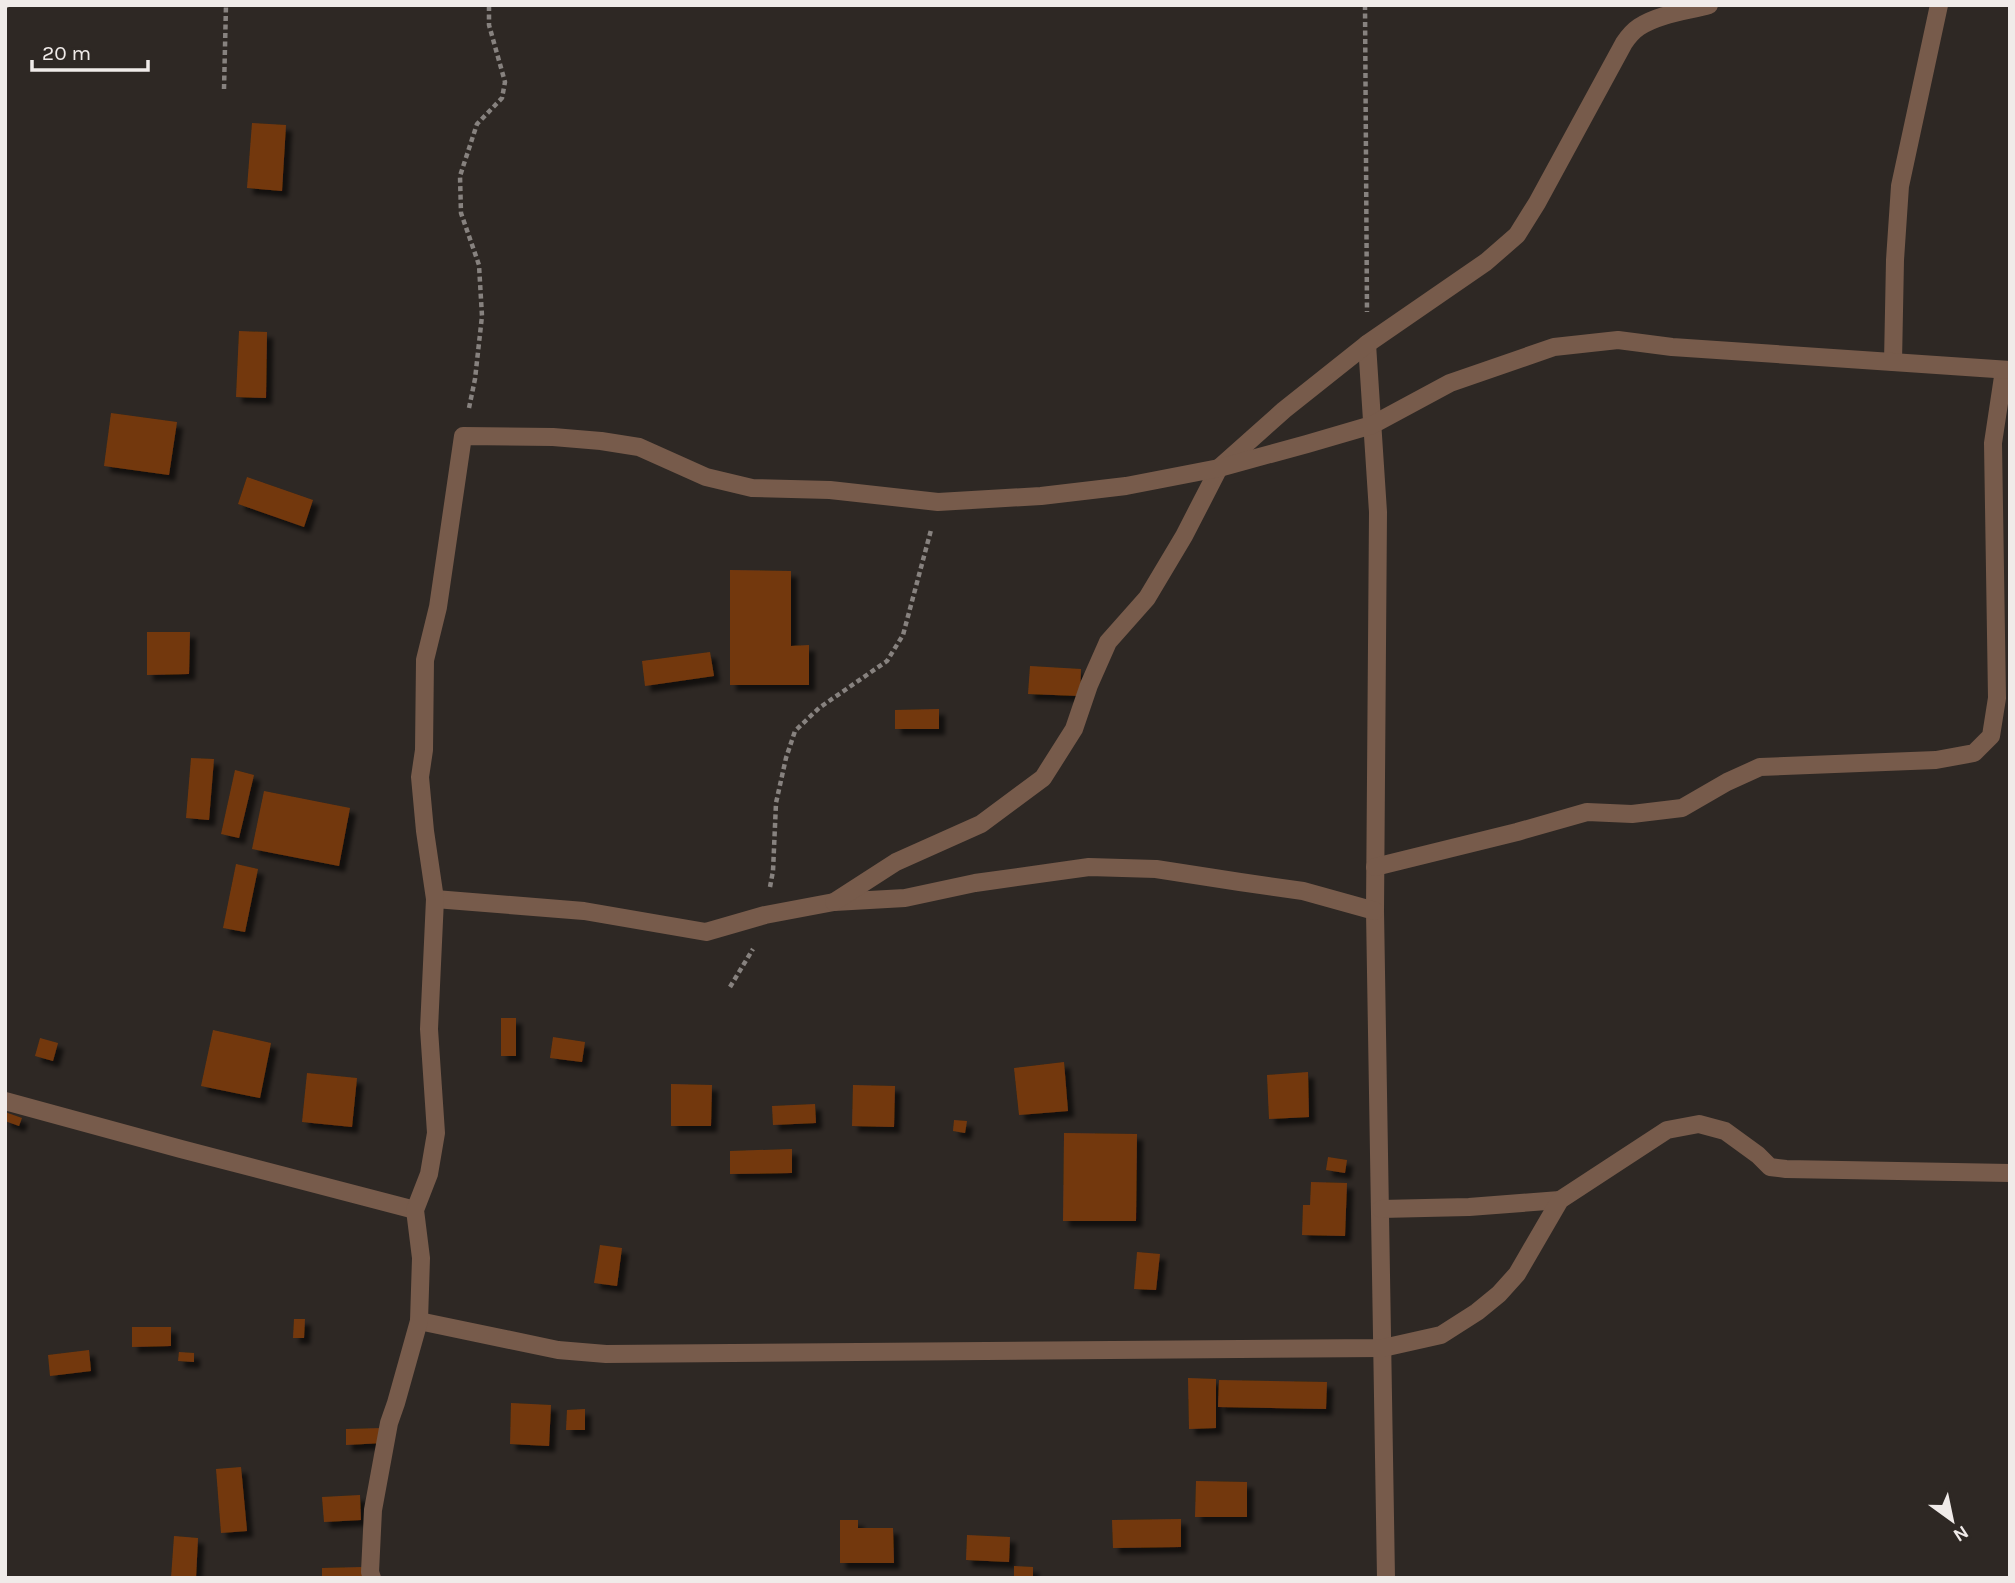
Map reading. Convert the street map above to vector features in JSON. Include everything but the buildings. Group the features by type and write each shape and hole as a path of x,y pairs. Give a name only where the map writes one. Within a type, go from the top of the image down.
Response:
{"street":[{"path":"834,902 895,862 981,824 1043,778 1074,729 1108,642 1147,598 1184,536 1219,468 1284,410 1367,344 1486,262 1517,235 1632,33 1640,26 1709,5"},
{"path":"1893,362 1900,186 1939,5"},
{"path":"372,1578 373,1510 388,1423 419,1321 421,1258 415,1210 429,1174 436,1133 429,1029 435,899 420,777 424,750 425,660 438,607 463,436 553,437 601,441 639,447 706,477 752,488 830,490 938,502 1041,496 1126,486 1219,468 1372,425 1450,383 1554,347 1618,340 1672,347 2007,370 1993,443 1997,698 1992,736 1974,753 1936,760 1760,766 1682,808 1632,814 1587,812 1375,867"},
{"path":"1367,344 1378,512 1375,867 1386,1573"},
{"path":"435,899 584,911 706,932 765,915 834,902 905,898 975,883 1088,867 1156,869 1303,891 1376,911"},
{"path":"5,1101 415,1210"},
{"path":"419,1321 558,1350 606,1354 1383,1348 1441,1335 1477,1312 1499,1294 1517,1274 1560,1200 1667,1130 1699,1124 1725,1131 1770,1167 2010,1173"},
{"path":"1381,1209 1469,1208 1560,1200"}],"path":[{"path":"224,89 226,5"},
{"path":"463,436 475,379 482,316 479,265 461,213 460,176 477,124 502,98 505,82 489,25 489,5"},
{"path":"1365,5 1367,344"},
{"path":"730,987 760,938 773,872 776,803 795,731 819,708 887,661 903,635 938,502"}]}
